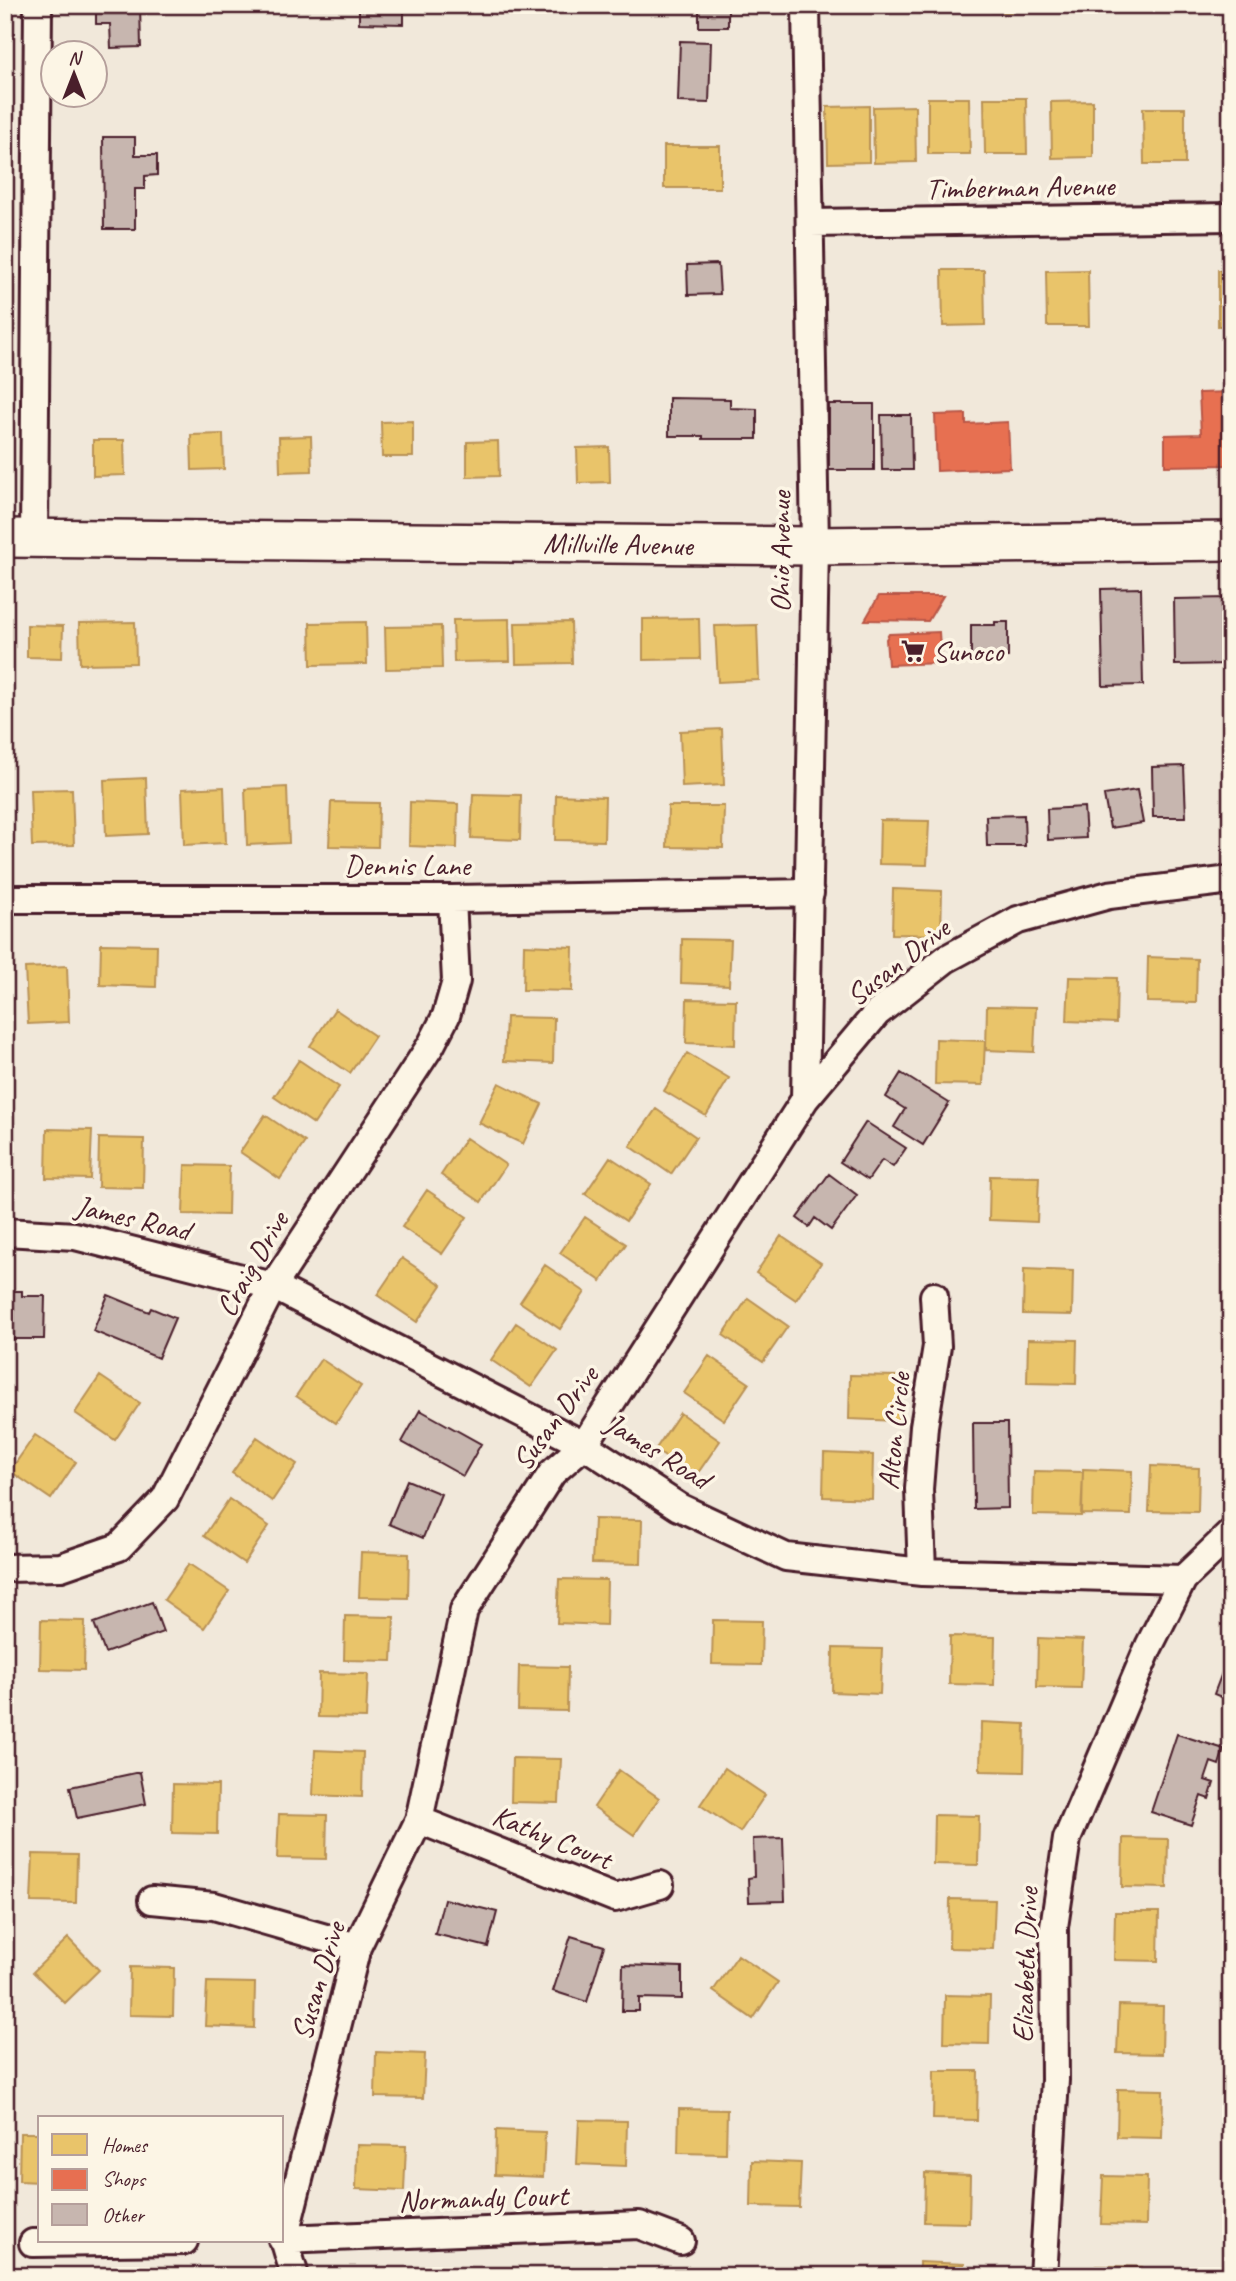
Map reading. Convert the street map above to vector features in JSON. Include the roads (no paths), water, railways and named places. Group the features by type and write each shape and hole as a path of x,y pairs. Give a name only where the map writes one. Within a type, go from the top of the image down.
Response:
{"main road":[{"name":"Millville Avenue","path":"19,538 815,546 1231,541"}],"street":[{"path":"19,538 38,5"},
{"name":"Ohio Avenue","path":"804,1099 815,546 806,5"},
{"name":"Timberman Avenue","path":"810,223 1231,217"},
{"name":"Susan Drive","path":"284,2235 357,1947 419,1820 464,1610 552,1473 584,1445 804,1099 877,1013 946,959 1018,920 1109,895 1231,880"},
{"name":"Dennis Lane","path":"5,900 452,899 810,892"},
{"name":"Craig Drive","path":"5,1569 61,1567 119,1547 166,1499 273,1286 431,1045 446,1016 456,981 452,899"},
{"name":"James Road","path":"5,1232 75,1237 273,1286 584,1445 679,1507 786,1557 922,1572 1183,1579"},
{"name":"Alton Circle","path":"922,1572 919,1489 924,1426 937,1346 934,1296"},
{"name":"Elizabeth Drive","path":"1043,2276 1055,2080 1054,1927 1067,1839 1149,1646 1183,1579 1231,1534"},
{"name":"Kathy Court","path":"419,1820 615,1898 660,1885"},
{"path":"152,1900 214,1906 357,1947"},
{"name":"Normandy Court","path":"284,2239 639,2225 681,2241"},
{"path":"33,2243 108,2242"},
{"path":"284,2242 295,2276"}],"place":[{"name":"Sunoco","path":"913,651"}]}
